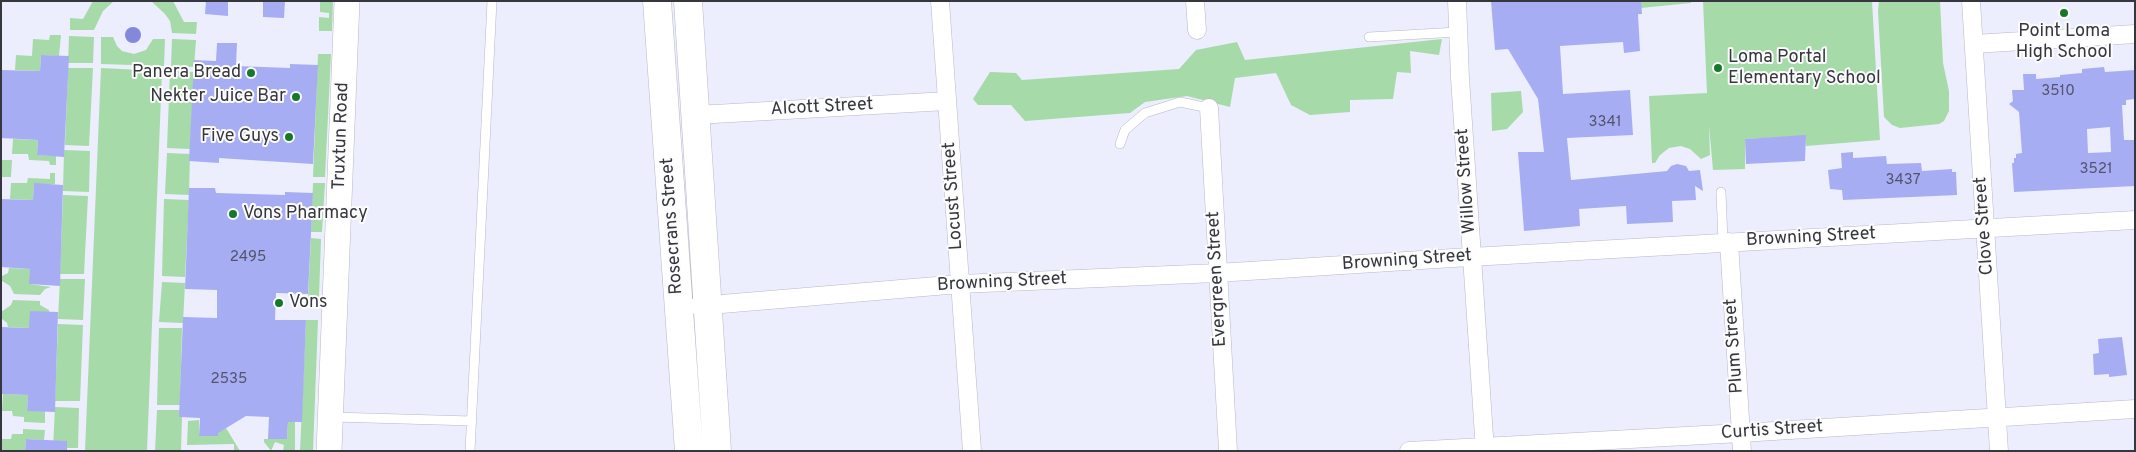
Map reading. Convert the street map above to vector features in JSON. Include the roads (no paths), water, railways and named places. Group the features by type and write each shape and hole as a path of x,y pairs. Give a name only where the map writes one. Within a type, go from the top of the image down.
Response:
{"main road":[{"name":"Rosecrans Street","path":"657,1 689,451"},
{"name":"Rosecrans Street","path":"688,1 717,451"}],"street":[{"name":"Truxtun Road","path":"329,451 347,1"},
{"name":"Locust Street","path":"940,1 972,451"},
{"path":"1196,1 1197,30"},
{"name":"Willow Street","path":"1457,1 1484,448"},
{"name":"Clove Street","path":"1971,1 1999,451"},
{"path":"1974,44 2135,34"},
{"name":"Alcott Street","path":"696,115 947,101"},
{"name":"Evergreen Street","path":"1209,108 1228,451"},
{"name":"Browning Street","path":"679,307 960,284 1217,273 1472,256 2135,220"},
{"name":"Plum Street","path":"1726,242 1742,442"},
{"name":"Curtis Street","path":"1409,451 1742,442 1997,417 2135,409"}],"lane":[{"path":"470,451 492,1"},
{"path":"1369,37 1458,32"},
{"path":"1120,144 1125,130 1146,114 1180,102 1209,108"},
{"path":"1721,192 1726,242"},
{"path":"330,417 472,421"}],"water":[{"path":"130,27 136,27 141,32 139,41 130,43 125,38 125,32"}],"place":[{"name":"Point Loma High School","path":"2064,13"},
{"name":"Loma Portal Elementary School","path":"1718,68"},
{"name":"Panera Bread","path":"251,73"},
{"name":"Nekter Juice Bar","path":"296,97"},
{"name":"Five Guys","path":"289,137"},
{"name":"Vons Pharmacy","path":"233,214"},
{"name":"Vons","path":"279,303"}]}
